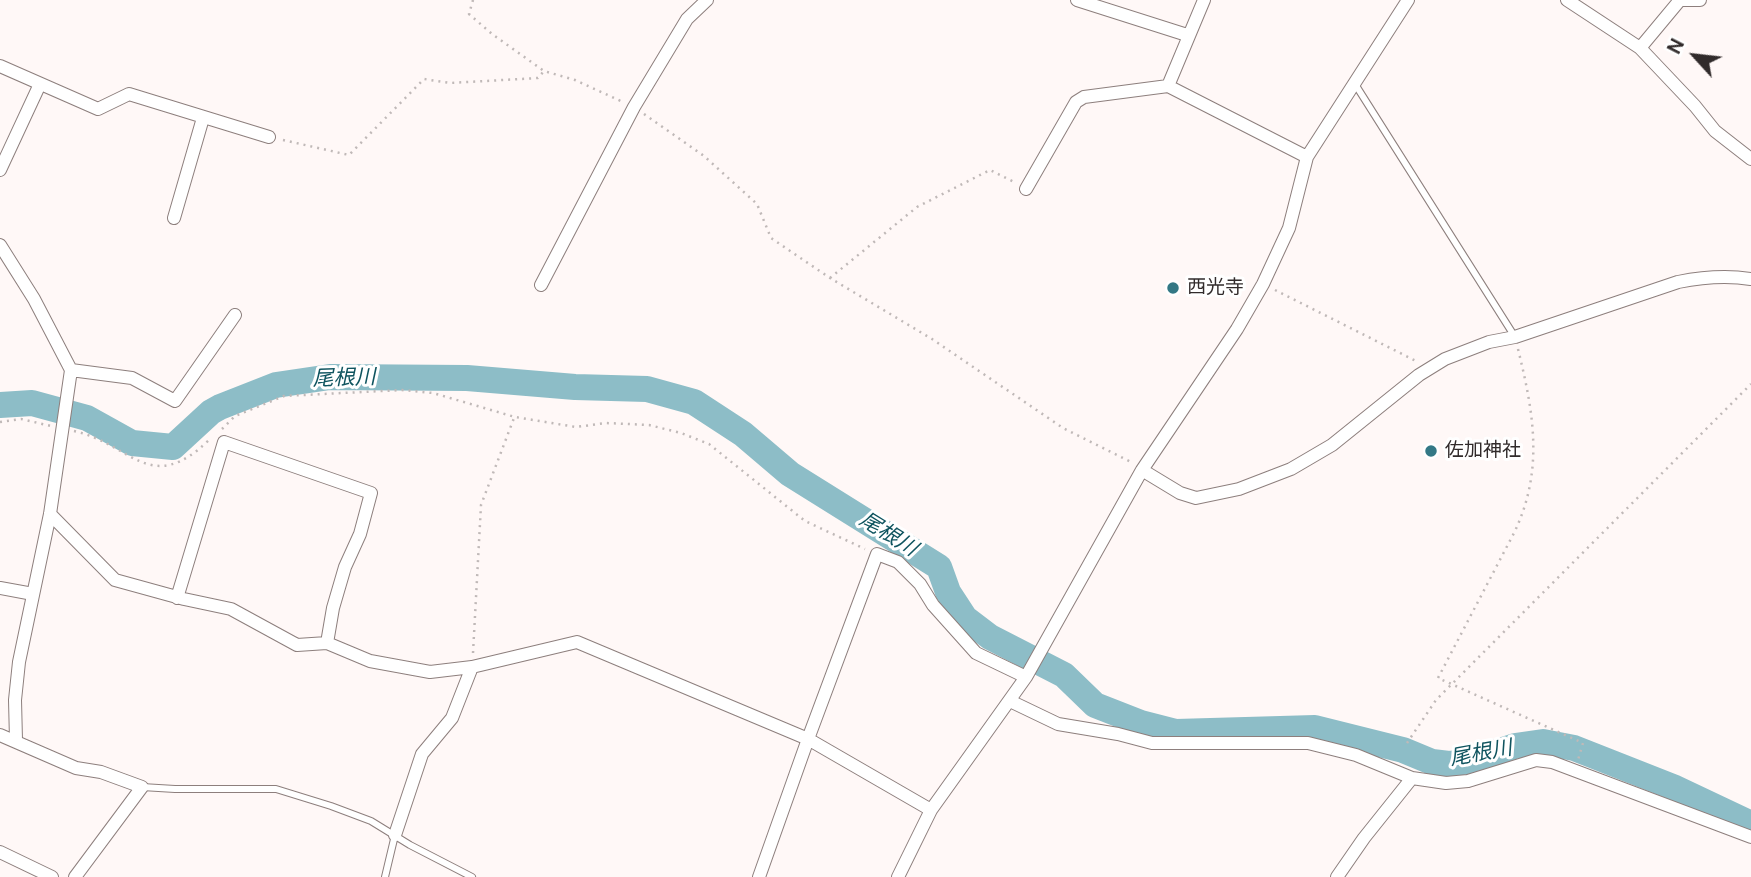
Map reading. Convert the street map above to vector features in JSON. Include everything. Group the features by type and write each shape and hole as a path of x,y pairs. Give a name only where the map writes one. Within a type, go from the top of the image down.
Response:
{"street":[{"path":"541,285 634,107 687,19 707,0"},
{"path":"1077,0 1187,35"},
{"path":"1168,86 1187,35 1204,0"},
{"path":"898,877 931,810 1010,701 1142,470 1237,329 1263,284 1289,228 1307,157 1408,0"},
{"path":"1567,0 1640,48 1715,131 1751,159"},
{"path":"1640,48 1680,1 1700,0"},
{"path":"0,66 98,109 129,94 270,136"},
{"path":"0,170 40,84"},
{"path":"1026,188 1076,102 1084,97 1168,86 1307,157"},
{"path":"174,218 203,118"},
{"path":"0,245 34,299 71,370 50,514 18,675 15,701 16,740"},
{"path":"1142,470 1180,494 1196,498 1239,489 1291,469 1332,445 1445,359 1489,342 1515,337 1678,282 1703,277 1751,279"},
{"path":"71,370 132,378 175,401 235,316"},
{"path":"177,598 224,442 371,493 360,534 345,567 332,608 327,643"},
{"path":"50,514 116,580 177,598 231,609 297,645 327,643 370,661 430,672 472,667 577,642 808,738 931,810"},
{"path":"760,877 808,738 877,554 898,562 920,584 933,605 976,653 1028,672"},
{"path":"0,588 33,594"},
{"path":"395,835 422,754 452,718 472,667"},
{"path":"1010,701 1058,724 1152,743 1308,743 1356,755 1412,778 1446,783 1468,781 1536,760 1552,761 1751,836"},
{"path":"0,735 76,768 101,772 142,787 75,877"},
{"path":"1337,877 1412,778"},
{"path":"0,852 52,877"}],"lane":[{"path":"1355,84 1515,337"},
{"path":"142,787 276,789 371,821 472,877"},
{"path":"385,877 395,835"}],"path":[{"path":"473,0 469,13 492,34 544,71 575,80 634,107 705,156 757,204 771,238 830,278 932,339 1063,428 1128,460 1142,470"},
{"path":"270,136 349,155 424,79 450,83 538,78 544,71"},
{"path":"830,278 917,207 990,170 1026,188"},
{"path":"1263,284 1430,368"},
{"path":"1515,337 1529,392 1532,485 1524,513 1438,678 1583,743 1575,770"},
{"path":"1407,743 1436,701 1751,384"},
{"path":"218,432 235,416 284,396 402,390 433,393 514,417 576,427 606,424 649,425 709,444 805,521 877,554"},
{"path":"472,667 481,505 514,417"},
{"path":"0,422 22,419 63,426 85,433 135,461 154,465 172,466 210,440"}],"waterway":[{"name":"尾根川","path":"0,405 32,403 87,418 132,443 173,447 220,407 276,385 330,377 467,378 575,387 647,389 694,402 743,434 790,474 939,567 948,592 965,618 990,637 1064,675 1095,705 1141,723 1176,732 1315,728 1403,750 1432,762 1449,764 1470,761 1515,746 1543,742 1574,748 1673,787 1751,824"}],"place":[{"name":"西光寺","path":"1173,288"},
{"name":"佐加神社","path":"1431,451"}]}
